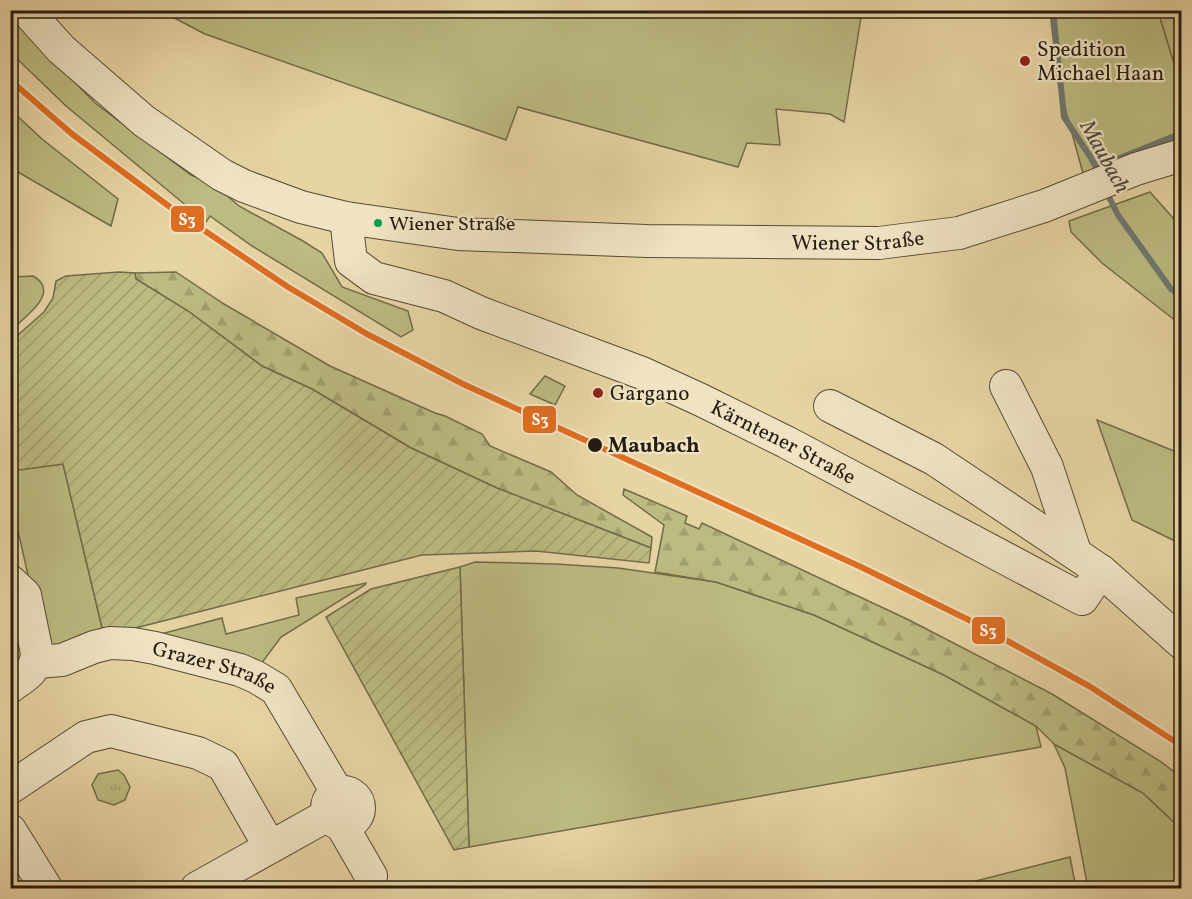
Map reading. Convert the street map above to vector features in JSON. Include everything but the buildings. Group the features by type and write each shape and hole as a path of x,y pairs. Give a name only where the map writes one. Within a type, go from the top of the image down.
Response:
{"street":[{"name":"Wiener Straße","path":"26,10 61,49 144,121 222,175 244,186 302,207 346,218 458,234 647,241 879,243 958,233 1044,206 1136,170 1182,155"},
{"name":"Kärntener Straße","path":"346,218 351,261 374,278 444,296 481,313 591,353 675,388 786,442 1082,599 1101,571"},
{"path":"1006,386 1047,467 1075,552"},
{"path":"830,406 934,459 1075,552 1101,571 1182,643"},
{"path":"10,582 25,595 37,652 37,662 29,673 10,687"},
{"name":"Grazer Straße","path":"37,662 62,660 110,643 133,644 228,667 256,677 276,689 335,810 371,876"},
{"path":"10,788 86,737 111,731 198,753 223,765 270,847"},
{"path":"197,888 335,810"},
{"path":"10,830 46,888"}],"green space":[{"path":"161,11 862,11 844,122 830,114 776,109 780,145 747,143 738,167 518,107 506,140 205,34"},
{"path":"1050,11 1158,11 1181,86 1181,142 1084,177 1058,82"},
{"path":"1158,11 1181,11 1181,86"},
{"path":"10,15 95,103 191,175 213,184 239,206 322,253 342,287 408,311 413,330 401,337 252,246 210,216 206,222 66,106 11,53"},
{"path":"11,110 42,139 118,199 111,226 11,168"},
{"path":"1150,192 1181,227 1181,325 1102,263 1071,232 1069,221"},
{"path":"176,272 224,304 330,366 445,416 482,434 490,446 551,472 577,495 652,537 651,548 497,488 411,448 312,389 262,366 188,311 136,279 135,273"},
{"path":"135,273 136,279 188,311 262,366 312,389 411,448 497,488 651,548 649,563 536,551 422,555 104,636 63,464 11,471 10,342 44,312 53,298 56,281 66,276"},
{"path":"33,276 41,282 44,290 42,297 31,312 11,330 11,277"},
{"path":"545,376 565,386 555,405 530,394"},
{"path":"1097,420 1179,453 1181,450 1181,544 1132,520"},
{"path":"63,464 104,636 50,649 42,637 11,500 10,471"},
{"path":"624,489 687,516 685,523 699,529 702,523 909,620 1052,694 1160,761 1181,777 1181,829 1143,793 1054,744 1036,726 944,675 814,615 716,582 655,572 664,525 623,495"},
{"path":"475,562 618,568 716,582 814,615 944,675 1036,726 1041,747 469,847 460,567"},
{"path":"460,567 469,847 454,850 326,617 371,589"},
{"path":"366,583 281,637 261,664 157,635 222,618 226,634 299,615 296,598"},
{"path":"1054,744 1143,793 1181,829 1181,888 1088,888 1065,768"},
{"path":"118,770 124,775 130,787 125,800 114,805 98,800 92,785 98,774"},
{"path":"1070,857 1076,888 948,888"}],"waterway":[{"name":"Maubach","path":"1053,10 1064,117 1099,173"},
{"path":"1097,167 1182,133"},
{"name":"Maubach","path":"1106,191 1118,215 1171,289 1182,296"}],"transit line":[{"name":"S3","path":"10,80 72,134 174,210 288,287 367,334 463,384 861,567 975,623 1089,686 1182,746"}],"place":[{"name":"Spedition Michael Haan","path":"1025,61"},
{"name":"Wiener Straße","path":"378,223"},
{"name":"Gargano","path":"598,393"},
{"name":"Maubach","path":"595,445"}]}
